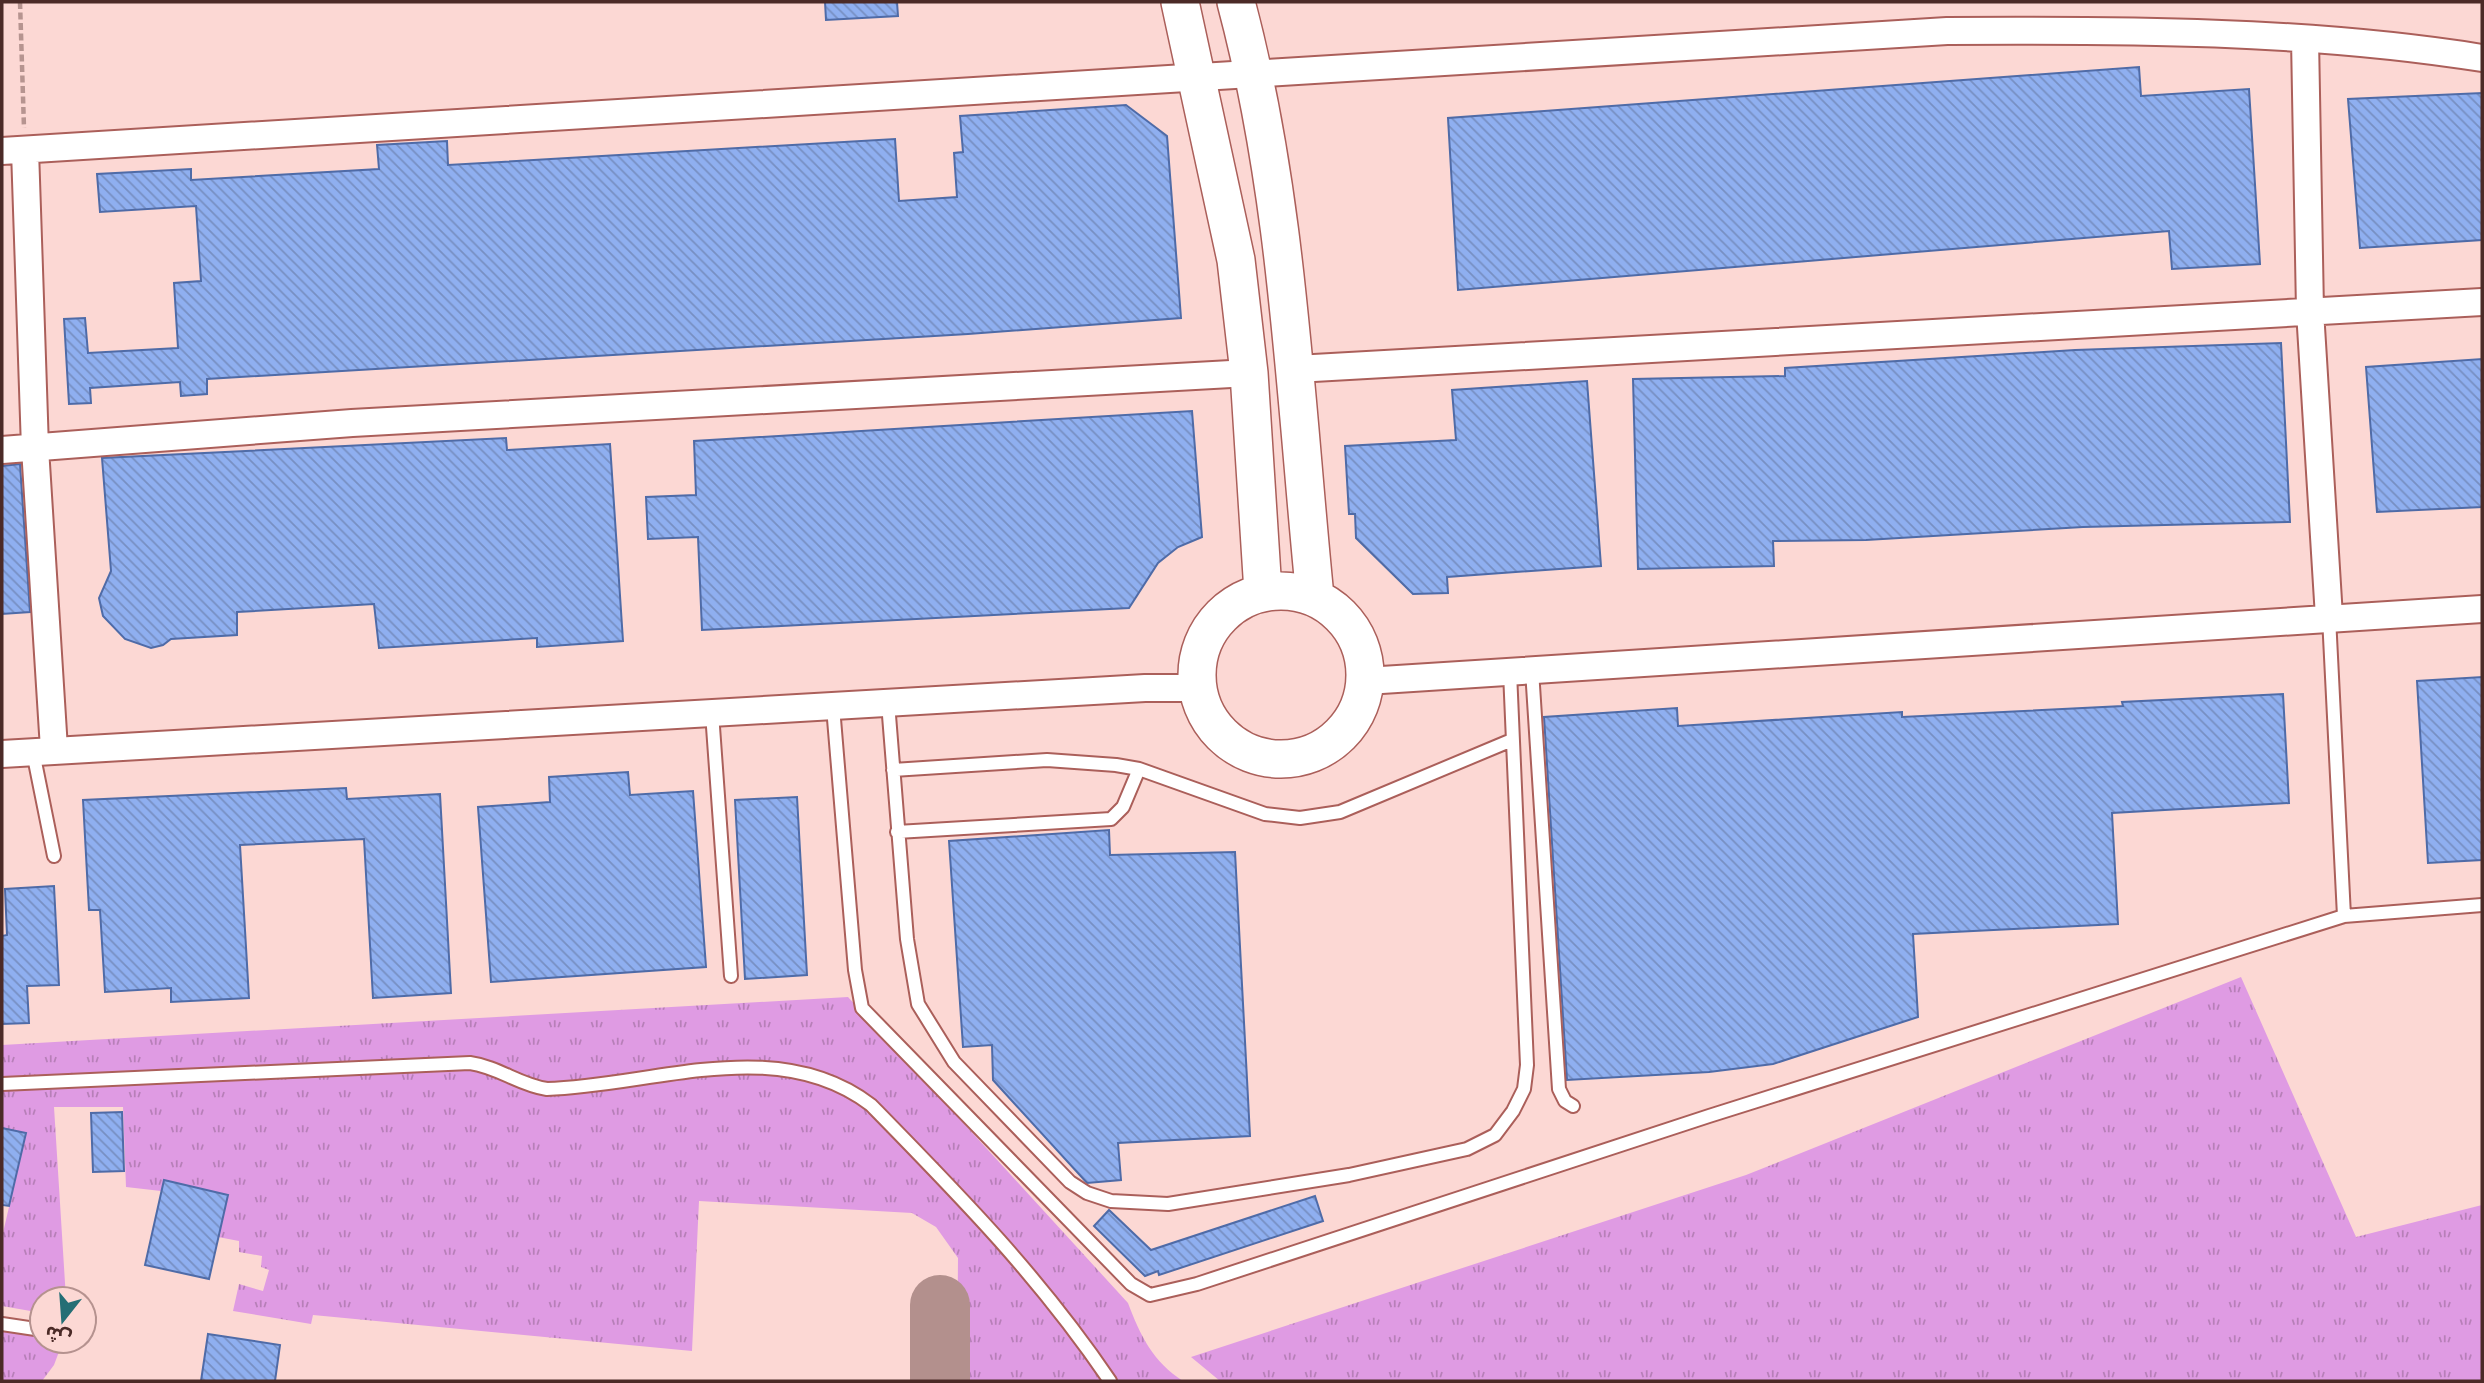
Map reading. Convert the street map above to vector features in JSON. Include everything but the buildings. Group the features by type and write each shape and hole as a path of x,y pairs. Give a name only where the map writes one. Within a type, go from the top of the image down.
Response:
{"street":[{"path":"1180,2 1236,260 1249,373 1263,592"},
{"path":"1236,2 1255,74 1296,369 1315,597"},
{"path":"43,751 35,448 13,150 1364,69 1534,55 1683,50 1947,31 2206,33 2482,58"},
{"path":"2305,40 2310,311 2329,617"},
{"path":"1296,369 2482,302"},
{"path":"2,450 366,423 1249,373"},
{"path":"1288,591 1315,597 1335,610 1353,630 1364,654 1366,681 1361,705 1349,726 1332,743 1311,755 1287,760 1263,758 1240,749 1221,734 1206,715 1198,688 1198,659 1210,629 1233,605 1263,592 1288,591"},
{"path":"1366,681 2482,608"},
{"path":"2,754 1145,688 1198,688"}],"lane":[{"path":"2329,617 2344,916"},
{"path":"888,703 907,939 918,1004 954,1062 1070,1182 1087,1193 1111,1201 1135,1204 1180,1202 1349,1175 1466,1149 1495,1135 1513,1111 1524,1089 1527,1065 1512,740 1521,671"},
{"path":"1521,671 1559,1089 1565,1101 1573,1106"},
{"path":"833,707 855,970 862,1008 1131,1284 1150,1295 1197,1284 2179,965 2344,916 2482,905"},
{"path":"712,713 732,976"},
{"path":"893,770 1047,760 1080,761 1139,769 1255,811 1300,818 1340,812 1512,740"},
{"path":"43,751 54,856"},
{"path":"897,832 1111,820 1123,807 1139,769"},
{"path":"2,1084 470,1063 495,1068 527,1085 547,1089 697,1072 769,1068 813,1073 854,1092 871,1105 994,1231 1050,1297 1110,1381"},
{"path":"2,1324 28,1327"}],"path":[{"path":"13,150 20,2"}],"green space":[{"path":"2241,977 2356,1237 2482,1205 2482,1381 1220,1381 1191,1357 1746,1175"},
{"path":"848,997 1128,1303 1149,1347 1163,1365 1183,1381 957,1381 958,1258 936,1227 912,1213 699,1201 692,1351 313,1315 311,1324 233,1311 239,1284 263,1291 269,1270 261,1267 262,1256 239,1252 239,1241 218,1237 227,1195 164,1181 161,1191 126,1187 123,1107 54,1107 65,1285 28,1285 28,1311 2,1306 2,1237 26,1134 2,1128 2,1045"},
{"path":"2,1328 28,1334 28,1355 58,1355 42,1381 2,1381"}],"taxiway":[{"path":"940,1305 940,1381"}]}
